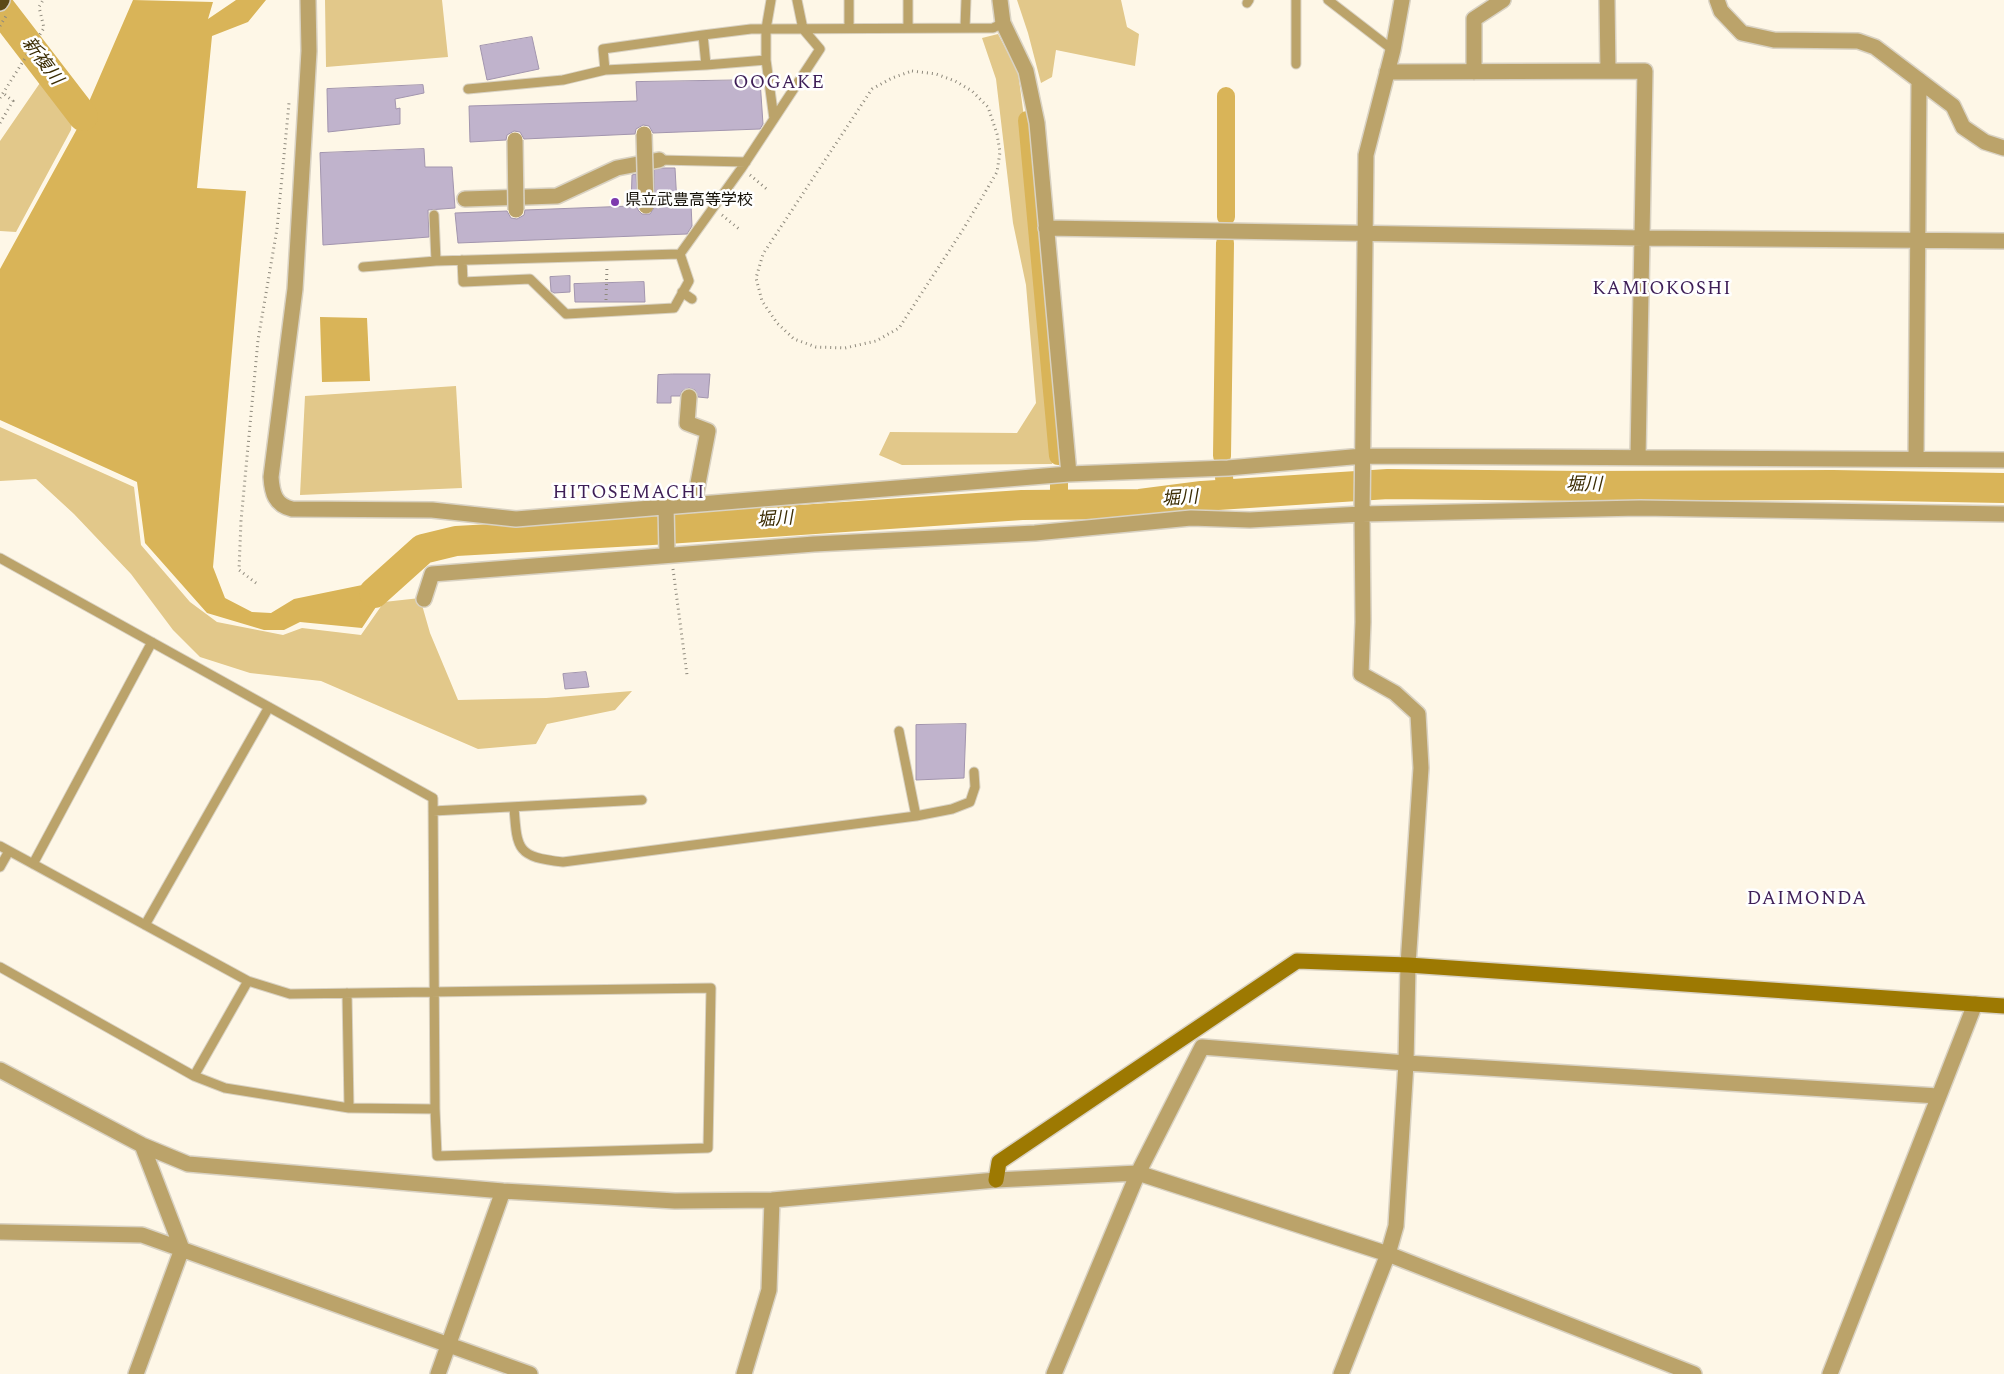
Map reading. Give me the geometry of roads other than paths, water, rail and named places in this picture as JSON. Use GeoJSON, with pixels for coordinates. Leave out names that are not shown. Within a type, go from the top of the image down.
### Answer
{"type":"FeatureCollection","features":[{"type":"Feature","properties":{"kind":"street"},"geometry":{"type":"LineString","coordinates":[[308,0],[310,51],[295,289],[271,477],[272,490],[279,504],[292,509],[432,510],[516,519],[1069,474],[1228,468],[1363,456],[2004,460]]}},
{"type":"Feature","properties":{"kind":"street"},"geometry":{"type":"LineString","coordinates":[[1000,0],[1003,24],[1026,71],[1037,124],[1069,474]]}},
{"type":"Feature","properties":{"kind":"street"},"geometry":{"type":"LineString","coordinates":[[1341,1374],[1388,1254],[1396,1226],[1406,1062],[1408,965],[1421,768],[1418,714],[1395,693],[1361,674],[1366,155],[1393,50],[1402,0]]}},
{"type":"Feature","properties":{"kind":"street"},"geometry":{"type":"LineString","coordinates":[[1474,72],[1474,19],[1503,0]]}},
{"type":"Feature","properties":{"kind":"street"},"geometry":{"type":"LineString","coordinates":[[1607,0],[1608,71]]}},
{"type":"Feature","properties":{"kind":"street"},"geometry":{"type":"LineString","coordinates":[[1717,0],[1721,11],[1742,33],[1774,40],[1858,41],[1875,47],[1953,106],[1963,128],[1985,142],[2004,148]]}},
{"type":"Feature","properties":{"kind":"street"},"geometry":{"type":"LineString","coordinates":[[1387,72],[1645,71],[1638,457]]}},
{"type":"Feature","properties":{"kind":"street"},"geometry":{"type":"LineString","coordinates":[[1916,459],[1919,80]]}},
{"type":"Feature","properties":{"kind":"street"},"geometry":{"type":"LineString","coordinates":[[644,134],[646,206]]}},
{"type":"Feature","properties":{"kind":"street"},"geometry":{"type":"LineString","coordinates":[[515,140],[516,210]]}},
{"type":"Feature","properties":{"kind":"street"},"geometry":{"type":"LineString","coordinates":[[465,199],[558,196],[617,168],[659,160]]}},
{"type":"Feature","properties":{"kind":"street"},"geometry":{"type":"LineString","coordinates":[[1046,228],[1643,238],[2004,241]]}},
{"type":"Feature","properties":{"kind":"street"},"geometry":{"type":"LineString","coordinates":[[689,397],[688,423],[708,431],[694,504]]}},
{"type":"Feature","properties":{"kind":"street"},"geometry":{"type":"LineString","coordinates":[[666,506],[668,554]]}},
{"type":"Feature","properties":{"kind":"street"},"geometry":{"type":"LineString","coordinates":[[424,599],[432,574],[814,544],[1035,533],[1191,518],[1250,520],[1362,514],[1640,508],[2004,514]]}},
{"type":"Feature","properties":{"kind":"street"},"geometry":{"type":"LineString","coordinates":[[996,1180],[999,1162],[1297,961],[1408,965],[2004,1006]]}},
{"type":"Feature","properties":{"kind":"street"},"geometry":{"type":"LineString","coordinates":[[1830,1374],[1975,1004]]}},
{"type":"Feature","properties":{"kind":"street"},"geometry":{"type":"LineString","coordinates":[[1054,1374],[1138,1173],[1202,1047],[1938,1096]]}},
{"type":"Feature","properties":{"kind":"street"},"geometry":{"type":"LineString","coordinates":[[0,1070],[142,1145],[188,1164],[503,1191],[675,1201],[772,1200],[996,1180],[1138,1173],[1388,1254],[1694,1374]]}},
{"type":"Feature","properties":{"kind":"street"},"geometry":{"type":"LineString","coordinates":[[136,1374],[182,1249],[142,1145]]}},
{"type":"Feature","properties":{"kind":"street"},"geometry":{"type":"LineString","coordinates":[[438,1374],[503,1191]]}},
{"type":"Feature","properties":{"kind":"street"},"geometry":{"type":"LineString","coordinates":[[744,1374],[769,1290],[772,1200]]}},
{"type":"Feature","properties":{"kind":"street"},"geometry":{"type":"LineString","coordinates":[[0,1232],[142,1235],[530,1374]]}},
{"type":"Feature","properties":{"kind":"lane"},"geometry":{"type":"LineString","coordinates":[[771,0],[766,28],[766,60],[774,119]]}},
{"type":"Feature","properties":{"kind":"lane"},"geometry":{"type":"LineString","coordinates":[[680,254],[714,209],[820,49],[803,29],[797,0]]}},
{"type":"Feature","properties":{"kind":"lane"},"geometry":{"type":"LineString","coordinates":[[849,0],[849,28]]}},
{"type":"Feature","properties":{"kind":"lane"},"geometry":{"type":"LineString","coordinates":[[908,0],[908,28]]}},
{"type":"Feature","properties":{"kind":"lane"},"geometry":{"type":"LineString","coordinates":[[965,28],[966,0]]}},
{"type":"Feature","properties":{"kind":"lane"},"geometry":{"type":"LineString","coordinates":[[1296,0],[1296,64]]}},
{"type":"Feature","properties":{"kind":"lane"},"geometry":{"type":"LineString","coordinates":[[1328,0],[1393,50]]}},
{"type":"Feature","properties":{"kind":"lane"},"geometry":{"type":"LineString","coordinates":[[605,70],[603,50],[704,34],[766,28],[993,28],[1003,24]]}},
{"type":"Feature","properties":{"kind":"lane"},"geometry":{"type":"LineString","coordinates":[[704,34],[706,65]]}},
{"type":"Feature","properties":{"kind":"lane"},"geometry":{"type":"LineString","coordinates":[[468,89],[563,80],[605,70],[766,60]]}},
{"type":"Feature","properties":{"kind":"lane"},"geometry":{"type":"LineString","coordinates":[[659,160],[743,165]]}},
{"type":"Feature","properties":{"kind":"lane"},"geometry":{"type":"LineString","coordinates":[[434,215],[436,261]]}},
{"type":"Feature","properties":{"kind":"lane"},"geometry":{"type":"LineString","coordinates":[[363,267],[436,261],[680,254]]}},
{"type":"Feature","properties":{"kind":"lane"},"geometry":{"type":"LineString","coordinates":[[462,260],[463,282],[530,279],[566,314],[674,308],[689,280],[680,254]]}},
{"type":"Feature","properties":{"kind":"lane"},"geometry":{"type":"LineString","coordinates":[[682,292],[692,299]]}},
{"type":"Feature","properties":{"kind":"lane"},"geometry":{"type":"LineString","coordinates":[[0,558],[433,798],[433,991],[435,1109],[438,1156],[708,1148],[711,988],[433,991],[290,994],[248,982],[4,848],[0,867]]}},
{"type":"Feature","properties":{"kind":"lane"},"geometry":{"type":"LineString","coordinates":[[33,864],[152,642]]}},
{"type":"Feature","properties":{"kind":"lane"},"geometry":{"type":"LineString","coordinates":[[146,926],[269,706]]}},
{"type":"Feature","properties":{"kind":"lane"},"geometry":{"type":"LineString","coordinates":[[899,731],[916,816]]}},
{"type":"Feature","properties":{"kind":"lane"},"geometry":{"type":"LineString","coordinates":[[514,807],[516,838],[524,851],[539,859],[563,862],[916,816],[952,809],[970,802],[975,787],[974,772]]}},
{"type":"Feature","properties":{"kind":"lane"},"geometry":{"type":"LineString","coordinates":[[433,811],[642,800]]}},
{"type":"Feature","properties":{"kind":"lane"},"geometry":{"type":"LineString","coordinates":[[0,967],[194,1076],[225,1088],[349,1108],[435,1109]]}},
{"type":"Feature","properties":{"kind":"lane"},"geometry":{"type":"LineString","coordinates":[[194,1076],[248,982]]}},
{"type":"Feature","properties":{"kind":"lane"},"geometry":{"type":"LineString","coordinates":[[347,993],[349,1108]]}},
{"type":"Feature","properties":{"kind":"waterway","name":"新複川"},"geometry":{"type":"LineString","coordinates":[[0,8],[83,116]]}},
{"type":"Feature","properties":{"kind":"waterway"},"geometry":{"type":"LineString","coordinates":[[1226,96],[1226,217]]}},
{"type":"Feature","properties":{"kind":"waterway"},"geometry":{"type":"LineString","coordinates":[[1027,120],[1058,456]]}},
{"type":"Feature","properties":{"kind":"waterway"},"geometry":{"type":"LineString","coordinates":[[1222,456],[1225,243]]}},
{"type":"Feature","properties":{"kind":"waterway"},"geometry":{"type":"LineString","coordinates":[[1224,477],[1226,495]]}},
{"type":"Feature","properties":{"kind":"waterway"},"geometry":{"type":"LineString","coordinates":[[1059,483],[1059,504]]}},
{"type":"Feature","properties":{"kind":"waterway","name":"堀川"},"geometry":{"type":"LineString","coordinates":[[374,593],[423,549],[456,541],[1022,505],[1140,504],[1202,496],[1388,484],[1585,486],[1833,485],[2004,488]]}},
{"type":"Feature","properties":{"kind":"place","name":"県立武豊高等学校"},"geometry":{"type":"Point","coordinates":[615,202]}},
{"type":"Feature","properties":{"kind":"district","name":"OOGAKE"},"geometry":{"type":"Point","coordinates":[779,84]}},
{"type":"Feature","properties":{"kind":"district","name":"KAMIOKOSHI"},"geometry":{"type":"Point","coordinates":[1662,290]}},
{"type":"Feature","properties":{"kind":"district","name":"HITOSEMACHI"},"geometry":{"type":"Point","coordinates":[629,494]}},
{"type":"Feature","properties":{"kind":"district","name":"DAIMONDA"},"geometry":{"type":"Point","coordinates":[1807,900]}}]}
